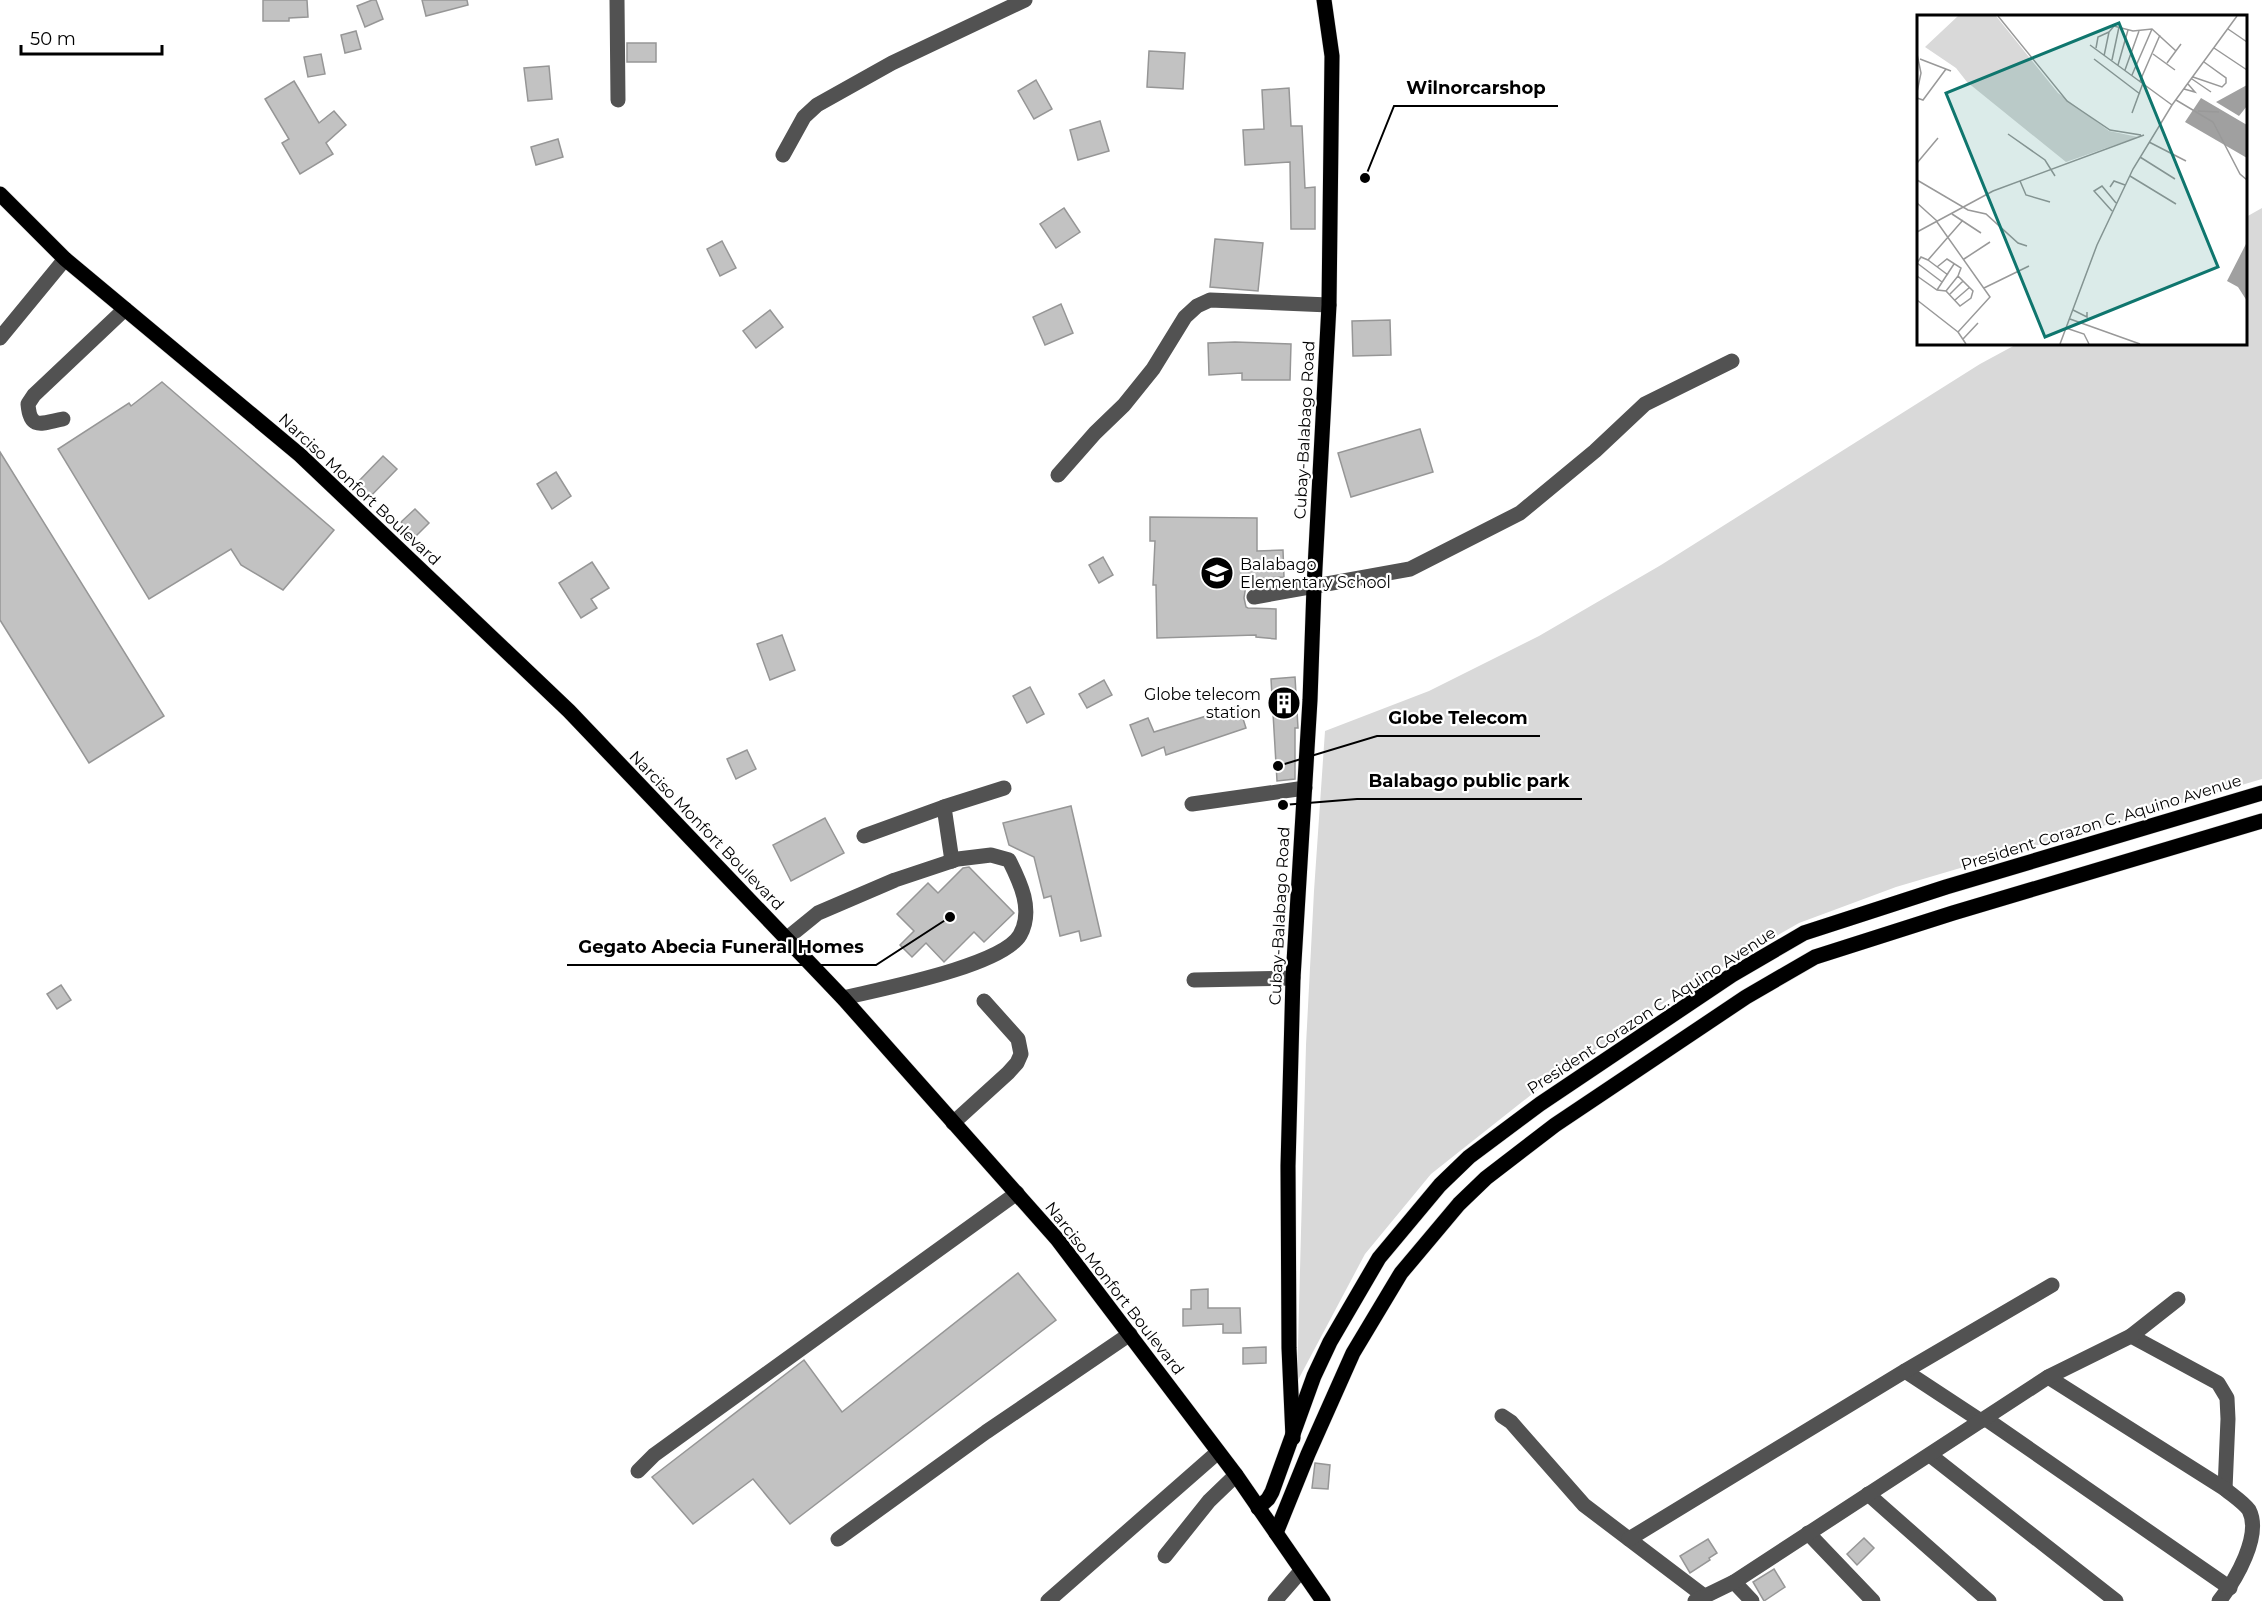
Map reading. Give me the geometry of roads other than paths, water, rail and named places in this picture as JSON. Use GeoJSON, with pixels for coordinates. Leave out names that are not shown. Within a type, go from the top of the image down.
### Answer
{"type":"FeatureCollection","features":[{"type":"Feature","properties":{"kind":"main road","name":"Cubay-Balabago Road"},"geometry":{"type":"LineString","coordinates":[[1293,1438],[1289,1348],[1288,1166],[1293,978],[1305,788],[1329,305],[1332,56],[1324,0]]}},
{"type":"Feature","properties":{"kind":"main road","name":"Narciso Monfort Boulevard"},"geometry":{"type":"LineString","coordinates":[[1,198],[65,259],[300,455],[569,711],[843,998],[1057,1239],[1236,1475],[1323,1601]]}},
{"type":"Feature","properties":{"kind":"main road","name":"President Corazon C. Aquino Avenue"},"geometry":{"type":"LineString","coordinates":[[1258,1508],[1272,1492],[1314,1376],[1330,1342],[1379,1258],[1440,1185],[1469,1157],[1540,1104],[1762,955],[1804,933],[1924,894],[2262,793]]}},
{"type":"Feature","properties":{"kind":"main road"},"geometry":{"type":"LineString","coordinates":[[2215,808],[2220,834]]}},
{"type":"Feature","properties":{"kind":"main road"},"geometry":{"type":"LineString","coordinates":[[1276,1533],[1353,1353],[1401,1273],[1459,1204],[1486,1178],[1555,1125],[1737,1003],[1815,957],[1898,929],[2262,821]]}},
{"type":"Feature","properties":{"kind":"street"},"geometry":{"type":"LineString","coordinates":[[617,0],[618,100]]}},
{"type":"Feature","properties":{"kind":"street"},"geometry":{"type":"LineString","coordinates":[[783,155],[804,117],[824,101],[892,63],[1025,0]]}},
{"type":"Feature","properties":{"kind":"street"},"geometry":{"type":"LineString","coordinates":[[0,338],[65,259]]}},
{"type":"Feature","properties":{"kind":"street"},"geometry":{"type":"LineString","coordinates":[[1058,475],[1095,433],[1124,405],[1153,369],[1185,316],[1197,306],[1210,300],[1329,305]]}},
{"type":"Feature","properties":{"kind":"street"},"geometry":{"type":"LineString","coordinates":[[63,419],[38,424],[32,421],[28,404],[34,395],[125,309]]}},
{"type":"Feature","properties":{"kind":"street"},"geometry":{"type":"LineString","coordinates":[[1254,597],[1410,569],[1520,513],[1595,451],[1646,404],[1732,361]]}},
{"type":"Feature","properties":{"kind":"street"},"geometry":{"type":"LineString","coordinates":[[864,836],[1004,788]]}},
{"type":"Feature","properties":{"kind":"street"},"geometry":{"type":"LineString","coordinates":[[1192,804],[1305,788]]}},
{"type":"Feature","properties":{"kind":"street"},"geometry":{"type":"LineString","coordinates":[[944,807],[952,861]]}},
{"type":"Feature","properties":{"kind":"street"},"geometry":{"type":"LineString","coordinates":[[786,939],[818,913],[895,880],[952,861],[991,855],[1009,860],[1019,880],[1027,905],[1020,936],[1002,950],[971,965],[843,998]]}},
{"type":"Feature","properties":{"kind":"street"},"geometry":{"type":"LineString","coordinates":[[1194,980],[1293,978]]}},
{"type":"Feature","properties":{"kind":"street"},"geometry":{"type":"LineString","coordinates":[[953,1123],[1017,1064],[1021,1054],[1018,1039],[984,1001]]}},
{"type":"Feature","properties":{"kind":"street"},"geometry":{"type":"LineString","coordinates":[[638,1471],[654,1455],[1017,1193]]}},
{"type":"Feature","properties":{"kind":"street"},"geometry":{"type":"LineString","coordinates":[[1629,1539],[1905,1371],[2052,1285]]}},
{"type":"Feature","properties":{"kind":"street"},"geometry":{"type":"LineString","coordinates":[[1502,1416],[1511,1422],[1584,1505],[1629,1539],[1699,1598],[1734,1582],[2048,1377],[2131,1336],[2178,1299]]}},
{"type":"Feature","properties":{"kind":"street"},"geometry":{"type":"LineString","coordinates":[[838,1539],[996,1425],[1130,1334]]}},
{"type":"Feature","properties":{"kind":"street"},"geometry":{"type":"LineString","coordinates":[[2131,1336],[2218,1383],[2227,1398],[2225,1488]]}},
{"type":"Feature","properties":{"kind":"street"},"geometry":{"type":"LineString","coordinates":[[1905,1371],[1983,1420],[2230,1588]]}},
{"type":"Feature","properties":{"kind":"street"},"geometry":{"type":"LineString","coordinates":[[2048,1377],[2225,1488],[2250,1511],[2257,1527],[2254,1546],[2230,1588],[2219,1601]]}},
{"type":"Feature","properties":{"kind":"street"},"geometry":{"type":"LineString","coordinates":[[1048,1601],[1218,1452]]}},
{"type":"Feature","properties":{"kind":"street"},"geometry":{"type":"LineString","coordinates":[[1930,1455],[2116,1601]]}},
{"type":"Feature","properties":{"kind":"street"},"geometry":{"type":"LineString","coordinates":[[1165,1556],[1209,1501],[1236,1475]]}},
{"type":"Feature","properties":{"kind":"street"},"geometry":{"type":"LineString","coordinates":[[1868,1494],[1989,1601]]}},
{"type":"Feature","properties":{"kind":"street"},"geometry":{"type":"LineString","coordinates":[[1808,1533],[1873,1601]]}},
{"type":"Feature","properties":{"kind":"street"},"geometry":{"type":"LineString","coordinates":[[1275,1601],[1301,1571]]}},
{"type":"Feature","properties":{"kind":"street"},"geometry":{"type":"LineString","coordinates":[[1734,1582],[1752,1601]]}},
{"type":"Feature","properties":{"kind":"place","name":"Wilnorcarshop"},"geometry":{"type":"Point","coordinates":[1365,178]}},
{"type":"Feature","properties":{"kind":"place","name":"Balabago Elementary School"},"geometry":{"type":"Point","coordinates":[1217,573]}},
{"type":"Feature","properties":{"kind":"place","name":"Globe telecom station"},"geometry":{"type":"Point","coordinates":[1284,703]}},
{"type":"Feature","properties":{"kind":"place","name":"Globe Telecom"},"geometry":{"type":"Point","coordinates":[1278,766]}},
{"type":"Feature","properties":{"kind":"place","name":"Balabago public park"},"geometry":{"type":"Point","coordinates":[1283,805]}},
{"type":"Feature","properties":{"kind":"place","name":"Gegato Abecia Funeral Homes"},"geometry":{"type":"Point","coordinates":[950,917]}}]}
